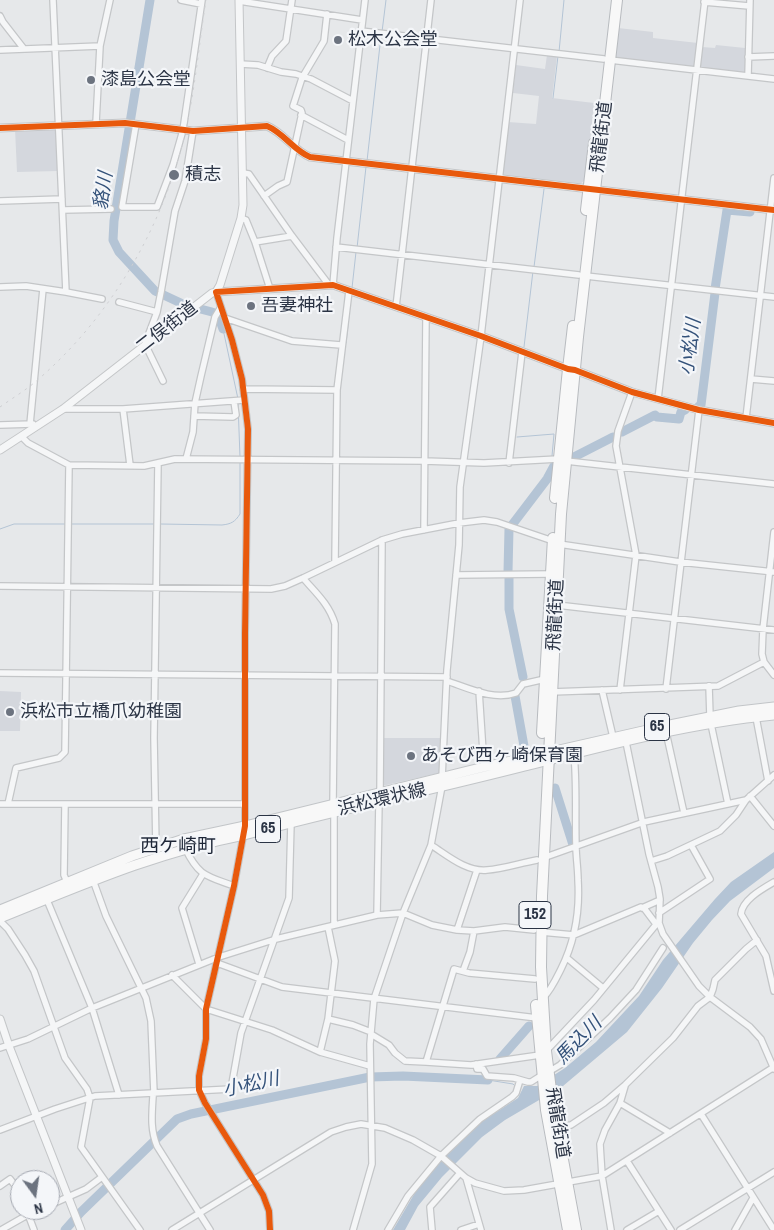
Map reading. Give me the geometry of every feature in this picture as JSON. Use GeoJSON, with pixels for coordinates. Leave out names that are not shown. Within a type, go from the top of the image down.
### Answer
{"type":"FeatureCollection","features":[{"type":"Feature","properties":{"kind":"highway","name":"飛龍街道"},"geometry":{"type":"LineString","coordinates":[[607,60],[610,0]]}},
{"type":"Feature","properties":{"kind":"highway","name":"飛龍街道"},"geometry":{"type":"LineString","coordinates":[[576,1230],[563,1184],[550,1108],[537,1018],[535,979],[545,757],[557,605],[556,543],[562,460],[607,60],[618,0]]}},
{"type":"Feature","properties":{"kind":"highway","name":"飛龍街道"},"geometry":{"type":"LineString","coordinates":[[545,757],[545,679],[550,574],[556,543]]}},
{"type":"Feature","properties":{"kind":"highway","name":"飛龍街道"},"geometry":{"type":"LineString","coordinates":[[538,931],[543,1053]]}},
{"type":"Feature","properties":{"kind":"highway","name":"飛龍街道"},"geometry":{"type":"LineString","coordinates":[[550,1108],[557,1127],[568,1230]]}},
{"type":"Feature","properties":{"kind":"main road","name":"浜松環状線"},"geometry":{"type":"LineString","coordinates":[[0,920],[93,880],[185,848],[245,830],[545,757],[613,737],[774,707]]}},
{"type":"Feature","properties":{"kind":"main road","name":"浜松環状線"},"geometry":{"type":"LineString","coordinates":[[442,782],[484,767],[574,754],[710,720],[774,715]]}},
{"type":"Feature","properties":{"kind":"main road","name":"浜松環状線"},"geometry":{"type":"LineString","coordinates":[[0,910],[67,882],[184,839],[290,823],[333,808]]}},
{"type":"Feature","properties":{"kind":"street"},"geometry":{"type":"LineString","coordinates":[[54,0],[66,292]]}},
{"type":"Feature","properties":{"kind":"street"},"geometry":{"type":"LineString","coordinates":[[96,123],[100,46],[110,0]]}},
{"type":"Feature","properties":{"kind":"street"},"geometry":{"type":"LineString","coordinates":[[136,124],[122,207],[157,208],[174,165],[183,130],[201,2],[181,0]]}},
{"type":"Feature","properties":{"kind":"street"},"geometry":{"type":"LineString","coordinates":[[267,68],[272,56],[286,40],[292,0]]}},
{"type":"Feature","properties":{"kind":"street"},"geometry":{"type":"LineString","coordinates":[[331,285],[365,0]]}},
{"type":"Feature","properties":{"kind":"street"},"geometry":{"type":"LineString","coordinates":[[396,308],[430,0]]}},
{"type":"Feature","properties":{"kind":"street"},"geometry":{"type":"LineString","coordinates":[[353,1230],[372,1164],[370,1066],[374,999],[402,913],[417,874],[431,845],[442,782],[447,679],[456,575],[458,505],[490,265],[520,0]]}},
{"type":"Feature","properties":{"kind":"street"},"geometry":{"type":"LineString","coordinates":[[239,1],[362,20]]}},
{"type":"Feature","properties":{"kind":"street","name":"二俣街道"},"geometry":{"type":"LineString","coordinates":[[0,450],[22,437],[34,425],[63,409],[145,344],[212,293],[216,292],[225,272],[243,205],[239,1]]}},
{"type":"Feature","properties":{"kind":"street"},"geometry":{"type":"LineString","coordinates":[[658,399],[704,1],[749,3],[748,76]]}},
{"type":"Feature","properties":{"kind":"street"},"geometry":{"type":"LineString","coordinates":[[264,196],[287,182],[301,116],[301,110],[294,106],[302,78],[324,41],[327,14]]}},
{"type":"Feature","properties":{"kind":"street"},"geometry":{"type":"LineString","coordinates":[[0,16],[24,49]]}},
{"type":"Feature","properties":{"kind":"street"},"geometry":{"type":"LineString","coordinates":[[361,31],[774,80]]}},
{"type":"Feature","properties":{"kind":"street"},"geometry":{"type":"LineString","coordinates":[[0,50],[100,46]]}},
{"type":"Feature","properties":{"kind":"street"},"geometry":{"type":"LineString","coordinates":[[748,57],[774,56]]}},
{"type":"Feature","properties":{"kind":"street"},"geometry":{"type":"LineString","coordinates":[[240,64],[304,76],[353,101]]}},
{"type":"Feature","properties":{"kind":"street"},"geometry":{"type":"LineString","coordinates":[[301,116],[348,140]]}},
{"type":"Feature","properties":{"kind":"street"},"geometry":{"type":"LineString","coordinates":[[0,128],[126,122],[193,131],[267,126],[276,130],[300,153],[310,157],[772,210]]}},
{"type":"Feature","properties":{"kind":"street"},"geometry":{"type":"LineString","coordinates":[[163,381],[145,344],[157,312],[175,210],[185,181],[193,131]]}},
{"type":"Feature","properties":{"kind":"street"},"geometry":{"type":"LineString","coordinates":[[243,173],[249,174],[292,236],[331,285]]}},
{"type":"Feature","properties":{"kind":"street"},"geometry":{"type":"LineString","coordinates":[[746,418],[772,210],[774,178]]}},
{"type":"Feature","properties":{"kind":"street"},"geometry":{"type":"LineString","coordinates":[[0,201],[62,199]]}},
{"type":"Feature","properties":{"kind":"street"},"geometry":{"type":"LineString","coordinates":[[62,210],[111,209]]}},
{"type":"Feature","properties":{"kind":"street"},"geometry":{"type":"LineString","coordinates":[[241,218],[246,220],[255,242],[270,289]]}},
{"type":"Feature","properties":{"kind":"street"},"geometry":{"type":"LineString","coordinates":[[255,242],[292,236]]}},
{"type":"Feature","properties":{"kind":"street"},"geometry":{"type":"LineString","coordinates":[[336,247],[774,297]]}},
{"type":"Feature","properties":{"kind":"street"},"geometry":{"type":"LineString","coordinates":[[194,416],[233,417],[236,415],[243,389],[232,340],[220,309],[216,292],[331,285],[481,336],[632,392],[699,410],[774,423]]}},
{"type":"Feature","properties":{"kind":"street"},"geometry":{"type":"LineString","coordinates":[[0,287],[26,286],[102,299]]}},
{"type":"Feature","properties":{"kind":"street"},"geometry":{"type":"LineString","coordinates":[[0,425],[34,425],[43,289]]}},
{"type":"Feature","properties":{"kind":"street"},"geometry":{"type":"LineString","coordinates":[[335,562],[337,390],[341,345],[351,292]]}},
{"type":"Feature","properties":{"kind":"street"},"geometry":{"type":"LineString","coordinates":[[119,302],[157,312]]}},
{"type":"Feature","properties":{"kind":"street"},"geometry":{"type":"LineString","coordinates":[[186,458],[193,432],[195,402],[215,317],[220,309]]}},
{"type":"Feature","properties":{"kind":"street"},"geometry":{"type":"LineString","coordinates":[[225,318],[292,341],[341,345]]}},
{"type":"Feature","properties":{"kind":"street"},"geometry":{"type":"LineString","coordinates":[[424,530],[426,318]]}},
{"type":"Feature","properties":{"kind":"street"},"geometry":{"type":"LineString","coordinates":[[509,463],[522,352]]}},
{"type":"Feature","properties":{"kind":"street"},"geometry":{"type":"LineString","coordinates":[[750,379],[774,382]]}},
{"type":"Feature","properties":{"kind":"street"},"geometry":{"type":"LineString","coordinates":[[243,389],[337,390]]}},
{"type":"Feature","properties":{"kind":"street"},"geometry":{"type":"LineString","coordinates":[[620,690],[636,555],[616,446],[618,430],[632,392]]}},
{"type":"Feature","properties":{"kind":"street"},"geometry":{"type":"LineString","coordinates":[[63,409],[123,409],[239,400]]}},
{"type":"Feature","properties":{"kind":"street"},"geometry":{"type":"LineString","coordinates":[[239,400],[248,429],[245,588],[245,830],[206,1009],[206,1039],[198,1090],[263,1195],[269,1211],[270,1230]]}},
{"type":"Feature","properties":{"kind":"street"},"geometry":{"type":"LineString","coordinates":[[123,409],[130,465]]}},
{"type":"Feature","properties":{"kind":"street"},"geometry":{"type":"LineString","coordinates":[[666,689],[699,410]]}},
{"type":"Feature","properties":{"kind":"street"},"geometry":{"type":"LineString","coordinates":[[22,437],[28,443],[69,464],[144,466],[186,458],[509,463],[562,460],[774,484]]}},
{"type":"Feature","properties":{"kind":"street"},"geometry":{"type":"LineString","coordinates":[[156,848],[158,463]]}},
{"type":"Feature","properties":{"kind":"street"},"geometry":{"type":"LineString","coordinates":[[8,804],[16,768],[59,758],[65,752],[69,464]]}},
{"type":"Feature","properties":{"kind":"street"},"geometry":{"type":"LineString","coordinates":[[0,586],[271,589],[285,586],[382,540],[458,523],[484,520],[497,522],[556,543],[680,562],[772,572]]}},
{"type":"Feature","properties":{"kind":"street"},"geometry":{"type":"LineString","coordinates":[[774,532],[772,572],[763,629],[762,654],[764,662],[774,676]]}},
{"type":"Feature","properties":{"kind":"street"},"geometry":{"type":"LineString","coordinates":[[377,915],[382,540]]}},
{"type":"Feature","properties":{"kind":"street"},"geometry":{"type":"LineString","coordinates":[[456,575],[550,574]]}},
{"type":"Feature","properties":{"kind":"street"},"geometry":{"type":"LineString","coordinates":[[303,578],[332,612],[335,624],[331,926],[335,961],[328,1019],[320,1052]]}},
{"type":"Feature","properties":{"kind":"street"},"geometry":{"type":"LineString","coordinates":[[557,605],[774,630]]}},
{"type":"Feature","properties":{"kind":"street"},"geometry":{"type":"LineString","coordinates":[[551,692],[718,686],[764,662]]}},
{"type":"Feature","properties":{"kind":"street"},"geometry":{"type":"LineString","coordinates":[[0,673],[334,675],[447,679],[499,696],[511,695],[519,690],[523,684],[545,679]]}},
{"type":"Feature","properties":{"kind":"street"},"geometry":{"type":"LineString","coordinates":[[709,686],[710,720],[728,804]]}},
{"type":"Feature","properties":{"kind":"street"},"geometry":{"type":"LineString","coordinates":[[602,690],[613,737]]}},
{"type":"Feature","properties":{"kind":"street"},"geometry":{"type":"LineString","coordinates":[[479,691],[484,767]]}},
{"type":"Feature","properties":{"kind":"street"},"geometry":{"type":"LineString","coordinates":[[756,717],[768,781]]}},
{"type":"Feature","properties":{"kind":"street"},"geometry":{"type":"LineString","coordinates":[[666,732],[684,813]]}},
{"type":"Feature","properties":{"kind":"street"},"geometry":{"type":"LineString","coordinates":[[328,1019],[352,1025],[371,1033],[389,1045],[404,1061],[476,1064],[543,1053],[582,1014],[657,922],[660,900],[658,887],[626,742]]}},
{"type":"Feature","properties":{"kind":"street"},"geometry":{"type":"LineString","coordinates":[[542,998],[549,992],[573,943],[578,907],[574,754]]}},
{"type":"Feature","properties":{"kind":"street"},"geometry":{"type":"LineString","coordinates":[[651,862],[692,845],[723,829],[748,798],[774,775]]}},
{"type":"Feature","properties":{"kind":"street"},"geometry":{"type":"LineString","coordinates":[[431,845],[461,864],[477,870],[487,870],[540,859],[644,822],[748,798]]}},
{"type":"Feature","properties":{"kind":"street"},"geometry":{"type":"LineString","coordinates":[[748,798],[774,826]]}},
{"type":"Feature","properties":{"kind":"street"},"geometry":{"type":"LineString","coordinates":[[0,804],[245,804]]}},
{"type":"Feature","properties":{"kind":"street"},"geometry":{"type":"LineString","coordinates":[[65,804],[64,875],[67,882]]}},
{"type":"Feature","properties":{"kind":"street"},"geometry":{"type":"LineString","coordinates":[[0,1130],[90,1098],[230,1089],[241,1033],[289,898],[290,823]]}},
{"type":"Feature","properties":{"kind":"street"},"geometry":{"type":"LineString","coordinates":[[659,913],[710,879],[692,845]]}},
{"type":"Feature","properties":{"kind":"street"},"geometry":{"type":"LineString","coordinates":[[185,848],[203,874],[234,886]]}},
{"type":"Feature","properties":{"kind":"street"},"geometry":{"type":"LineString","coordinates":[[457,930],[477,870]]}},
{"type":"Feature","properties":{"kind":"street"},"geometry":{"type":"LineString","coordinates":[[199,964],[182,908],[203,874]]}},
{"type":"Feature","properties":{"kind":"street"},"geometry":{"type":"LineString","coordinates":[[93,880],[106,916],[142,986],[151,1021],[154,1093],[151,1125],[153,1135],[157,1146],[210,1230]]}},
{"type":"Feature","properties":{"kind":"street"},"geometry":{"type":"LineString","coordinates":[[774,882],[751,898],[741,914],[766,956],[774,991]]}},
{"type":"Feature","properties":{"kind":"street"},"geometry":{"type":"LineString","coordinates":[[47,900],[92,1008],[119,1095]]}},
{"type":"Feature","properties":{"kind":"street"},"geometry":{"type":"LineString","coordinates":[[0,1048],[28,1039],[142,986],[199,964],[218,960],[276,939],[377,915],[402,913],[437,926],[457,930],[474,931],[505,927],[574,935],[660,900]]}},
{"type":"Feature","properties":{"kind":"street"},"geometry":{"type":"LineString","coordinates":[[172,1230],[331,1132],[346,1127],[371,1124],[402,1134],[441,1156],[466,1178],[483,1187],[504,1191],[524,1190],[602,1176],[774,1068],[761,1039],[750,1027],[698,986],[669,944],[657,922],[642,908]]}},
{"type":"Feature","properties":{"kind":"street"},"geometry":{"type":"LineString","coordinates":[[0,920],[30,963],[55,1026],[65,1058],[87,1089],[90,1098],[81,1147],[140,1230]]}},
{"type":"Feature","properties":{"kind":"street"},"geometry":{"type":"LineString","coordinates":[[463,971],[470,952],[474,931]]}},
{"type":"Feature","properties":{"kind":"street"},"geometry":{"type":"LineString","coordinates":[[557,1127],[571,1125],[604,1103],[625,1085],[673,1038],[698,1006],[710,997],[714,989],[715,980],[757,940]]}},
{"type":"Feature","properties":{"kind":"street"},"geometry":{"type":"LineString","coordinates":[[476,1064],[477,1069],[483,1069],[487,1076],[531,1082],[560,1065],[610,1018],[636,990],[663,948]]}},
{"type":"Feature","properties":{"kind":"street"},"geometry":{"type":"LineString","coordinates":[[567,958],[603,988]]}},
{"type":"Feature","properties":{"kind":"street"},"geometry":{"type":"LineString","coordinates":[[218,960],[282,988],[537,1018]]}},
{"type":"Feature","properties":{"kind":"street"},"geometry":{"type":"LineString","coordinates":[[426,1062],[454,969],[535,979]]}},
{"type":"Feature","properties":{"kind":"street"},"geometry":{"type":"LineString","coordinates":[[172,975],[206,1009],[272,1030],[320,1052],[370,1066]]}},
{"type":"Feature","properties":{"kind":"street"},"geometry":{"type":"LineString","coordinates":[[0,1019],[8,1046],[80,1227]]}},
{"type":"Feature","properties":{"kind":"street"},"geometry":{"type":"LineString","coordinates":[[388,1230],[408,1196],[441,1156],[480,1119],[516,1093],[520,1081]]}},
{"type":"Feature","properties":{"kind":"street"},"geometry":{"type":"LineString","coordinates":[[611,1230],[602,1176],[600,1144],[605,1130],[620,1102],[625,1085]]}},
{"type":"Feature","properties":{"kind":"street"},"geometry":{"type":"LineString","coordinates":[[620,1102],[670,1133]]}},
{"type":"Feature","properties":{"kind":"street"},"geometry":{"type":"LineString","coordinates":[[701,1114],[774,1230]]}},
{"type":"Feature","properties":{"kind":"street"},"geometry":{"type":"LineString","coordinates":[[626,1161],[671,1230]]}},
{"type":"Feature","properties":{"kind":"street"},"geometry":{"type":"LineString","coordinates":[[680,1230],[774,1172]]}},
{"type":"Feature","properties":{"kind":"street"},"geometry":{"type":"LineString","coordinates":[[432,1230],[430,1208],[460,1173]]}},
{"type":"Feature","properties":{"kind":"street"},"geometry":{"type":"LineString","coordinates":[[461,1230],[480,1227],[466,1178]]}},
{"type":"Feature","properties":{"kind":"street"},"geometry":{"type":"LineString","coordinates":[[60,1201],[86,1190],[104,1179]]}},
{"type":"Feature","properties":{"kind":"street"},"geometry":{"type":"LineString","coordinates":[[735,1230],[753,1198]]}},
{"type":"Feature","properties":{"kind":"street"},"geometry":{"type":"LineString","coordinates":[[627,1230],[659,1211]]}},
{"type":"Feature","properties":{"kind":"street"},"geometry":{"type":"LineString","coordinates":[[1,1230],[18,1220]]}},
{"type":"Feature","properties":{"kind":"shaded area"},"geometry":{"type":"Polygon","coordinates":[[[618,28],[653,32],[653,38],[698,43],[695,68],[614,59],[618,28]]]}},
{"type":"Feature","properties":{"kind":"shaded area"},"geometry":{"type":"Polygon","coordinates":[[[716,45],[745,48],[746,74],[699,69],[702,47],[715,48],[716,45]]]}},
{"type":"Feature","properties":{"kind":"shaded area"},"geometry":{"type":"Polygon","coordinates":[[[547,55],[557,56],[552,98],[594,103],[586,179],[579,185],[503,176],[508,122],[536,124],[539,96],[513,93],[516,65],[545,69],[547,55]]]}},
{"type":"Feature","properties":{"kind":"shaded area"},"geometry":{"type":"Polygon","coordinates":[[[56,127],[58,171],[17,172],[15,129],[56,127]]]}},
{"type":"Feature","properties":{"kind":"shaded area","name":"浜松市立橋爪幼稚園"},"geometry":{"type":"Polygon","coordinates":[[[0,691],[21,692],[20,731],[0,731],[0,691]]]}},
{"type":"Feature","properties":{"kind":"shaded area","name":"あそび西ヶ崎保育園"},"geometry":{"type":"Polygon","coordinates":[[[382,738],[440,738],[439,773],[382,786],[382,738]]]}},
{"type":"Feature","properties":{"kind":"water"},"geometry":{"type":"Polygon","coordinates":[[[774,852],[774,868],[730,901],[712,920],[627,1032],[563,1086],[505,1120],[482,1137],[442,1177],[418,1206],[405,1230],[393,1230],[426,1174],[478,1124],[518,1098],[524,1086],[537,1086],[565,1068],[596,1042],[639,996],[663,960],[715,899],[731,882],[774,852]]]}},
{"type":"Feature","properties":{"kind":"waterway","name":"貉川"},"geometry":{"type":"LineString","coordinates":[[150,0],[114,221],[113,240],[119,252],[155,291],[185,305],[218,315],[223,329]]}},
{"type":"Feature","properties":{"kind":"waterway"},"geometry":{"type":"LineString","coordinates":[[382,32],[386,0]]}},
{"type":"Feature","properties":{"kind":"waterway"},"geometry":{"type":"LineString","coordinates":[[559,52],[564,0]]}},
{"type":"Feature","properties":{"kind":"waterway"},"geometry":{"type":"LineString","coordinates":[[367,161],[381,36]]}},
{"type":"Feature","properties":{"kind":"waterway"},"geometry":{"type":"LineString","coordinates":[[553,98],[558,56]]}},
{"type":"Feature","properties":{"kind":"waterway"},"geometry":{"type":"LineString","coordinates":[[357,248],[366,167]]}},
{"type":"Feature","properties":{"kind":"waterway"},"geometry":{"type":"LineString","coordinates":[[534,267],[544,189]]}},
{"type":"Feature","properties":{"kind":"waterway","name":"小松川"},"geometry":{"type":"LineString","coordinates":[[715,289],[727,210],[750,212]]}},
{"type":"Feature","properties":{"kind":"waterway"},"geometry":{"type":"LineString","coordinates":[[352,288],[356,252]]}},
{"type":"Feature","properties":{"kind":"waterway"},"geometry":{"type":"LineString","coordinates":[[524,347],[533,271]]}},
{"type":"Feature","properties":{"kind":"waterway","name":"小松川"},"geometry":{"type":"LineString","coordinates":[[699,406],[701,405],[715,293]]}},
{"type":"Feature","properties":{"kind":"waterway"},"geometry":{"type":"LineString","coordinates":[[349,310],[351,294]]}},
{"type":"Feature","properties":{"kind":"waterway"},"geometry":{"type":"LineString","coordinates":[[346,343],[349,316]]}},
{"type":"Feature","properties":{"kind":"waterway"},"geometry":{"type":"LineString","coordinates":[[223,329],[238,399]]}},
{"type":"Feature","properties":{"kind":"waterway"},"geometry":{"type":"LineString","coordinates":[[238,403],[240,457]]}},
{"type":"Feature","properties":{"kind":"waterway","name":"小松川"},"geometry":{"type":"LineString","coordinates":[[622,432],[655,415],[657,417],[679,419],[681,412],[685,410]]}},
{"type":"Feature","properties":{"kind":"waterway"},"geometry":{"type":"LineString","coordinates":[[517,437],[554,434],[552,456]]}},
{"type":"Feature","properties":{"kind":"waterway","name":"小松川"},"geometry":{"type":"LineString","coordinates":[[572,458],[613,437]]}},
{"type":"Feature","properties":{"kind":"waterway"},"geometry":{"type":"LineString","coordinates":[[160,524],[222,525],[234,521],[240,514],[240,461]]}},
{"type":"Feature","properties":{"kind":"waterway","name":"小松川"},"geometry":{"type":"LineString","coordinates":[[512,525],[547,479],[554,466]]}},
{"type":"Feature","properties":{"kind":"waterway"},"geometry":{"type":"LineString","coordinates":[[0,529],[14,524],[66,524]]}},
{"type":"Feature","properties":{"kind":"waterway"},"geometry":{"type":"LineString","coordinates":[[70,524],[156,524]]}},
{"type":"Feature","properties":{"kind":"waterway","name":"小松川"},"geometry":{"type":"LineString","coordinates":[[508,572],[509,529]]}},
{"type":"Feature","properties":{"kind":"waterway","name":"小松川"},"geometry":{"type":"LineString","coordinates":[[509,576],[509,609],[523,677]]}},
{"type":"Feature","properties":{"kind":"waterway","name":"小松川"},"geometry":{"type":"LineString","coordinates":[[515,696],[524,746]]}},
{"type":"Feature","properties":{"kind":"waterway","name":"小松川"},"geometry":{"type":"LineString","coordinates":[[555,788],[573,845]]}},
{"type":"Feature","properties":{"kind":"waterway","name":"小松川"},"geometry":{"type":"LineString","coordinates":[[500,1059],[529,1026]]}},
{"type":"Feature","properties":{"kind":"waterway","name":"小松川"},"geometry":{"type":"LineString","coordinates":[[65,1230],[81,1212],[177,1119],[191,1114],[370,1077],[403,1076],[488,1080]]}},
{"type":"Feature","properties":{"kind":"waterway"},"geometry":{"type":"LineString","coordinates":[[488,1080],[513,1084],[516,1087]]}},
{"type":"Feature","properties":{"kind":"railway"},"geometry":{"type":"LineString","coordinates":[[0,407],[34,383],[83,335],[124,279],[141,249],[169,186],[185,134],[206,0]]}},
{"type":"Feature","properties":{"kind":"cycle path"},"geometry":{"type":"LineString","coordinates":[[0,128],[125,123],[193,131],[267,126],[310,157],[774,210]]}},
{"type":"Feature","properties":{"kind":"cycle path"},"geometry":{"type":"LineString","coordinates":[[270,1230],[269,1211],[263,1195],[205,1103],[199,1090],[199,1076],[206,1039],[206,1009],[234,886],[245,826],[248,429],[242,379],[232,340],[216,292],[333,285],[481,336],[632,392],[699,410],[774,423]]}},
{"type":"Feature","properties":{"kind":"place","name":"松木公会堂"},"geometry":{"type":"Point","coordinates":[338,40]}},
{"type":"Feature","properties":{"kind":"place","name":"漆島公会堂"},"geometry":{"type":"Point","coordinates":[91,80]}},
{"type":"Feature","properties":{"kind":"place","name":"積志"},"geometry":{"type":"Point","coordinates":[174,175]}},
{"type":"Feature","properties":{"kind":"place","name":"吾妻神社"},"geometry":{"type":"Point","coordinates":[251,306]}},
{"type":"Feature","properties":{"kind":"place","name":"浜松市立橋爪幼稚園"},"geometry":{"type":"Point","coordinates":[10,712]}},
{"type":"Feature","properties":{"kind":"place","name":"あそび西ヶ崎保育園"},"geometry":{"type":"Point","coordinates":[411,756]}},
{"type":"Feature","properties":{"kind":"district","name":"西ケ崎町"},"geometry":{"type":"Point","coordinates":[178,847]}},
{"type":"Feature","properties":{"kind":"water label","name":"馬込川"},"geometry":{"type":"Point","coordinates":[579,1041]}}]}
